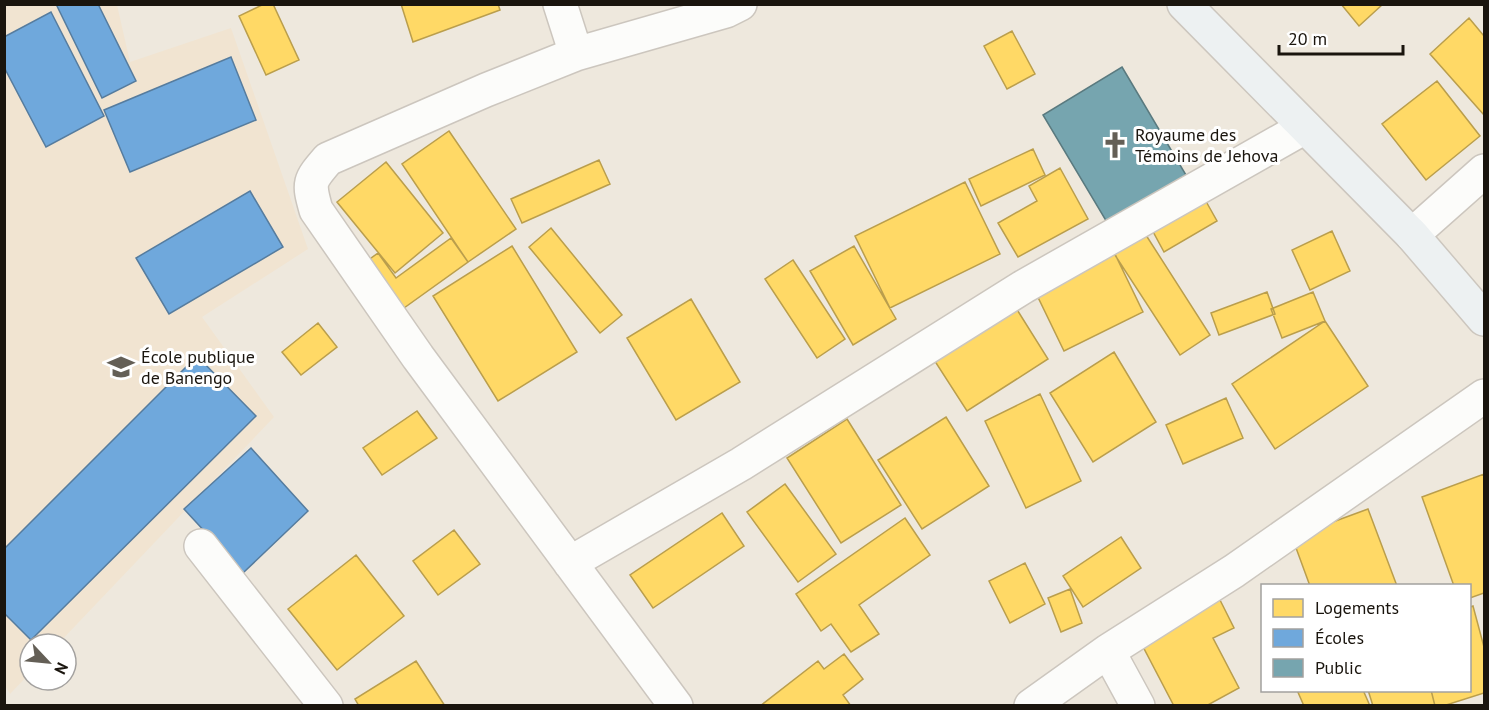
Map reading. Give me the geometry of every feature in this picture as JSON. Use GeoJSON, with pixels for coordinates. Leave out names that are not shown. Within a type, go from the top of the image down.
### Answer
{"type":"FeatureCollection","features":[{"type":"Feature","properties":{"kind":"street"},"geometry":{"type":"LineString","coordinates":[[560,4],[576,54]]}},
{"type":"Feature","properties":{"kind":"street"},"geometry":{"type":"LineString","coordinates":[[675,705],[404,337],[316,210],[310,189],[315,175],[327,159],[486,90],[576,54],[726,11],[740,4]]}},
{"type":"Feature","properties":{"kind":"street"},"geometry":{"type":"LineString","coordinates":[[1184,4],[1412,235],[1485,319]]}},
{"type":"Feature","properties":{"kind":"street"},"geometry":{"type":"LineString","coordinates":[[570,563],[741,464],[1023,286],[1305,127]]}},
{"type":"Feature","properties":{"kind":"street"},"geometry":{"type":"LineString","coordinates":[[1412,235],[1485,171]]}},
{"type":"Feature","properties":{"kind":"street"},"geometry":{"type":"LineString","coordinates":[[1031,705],[1108,651],[1234,571],[1485,396]]}},
{"type":"Feature","properties":{"kind":"street"},"geometry":{"type":"LineString","coordinates":[[201,546],[326,705]]}},
{"type":"Feature","properties":{"kind":"street"},"geometry":{"type":"LineString","coordinates":[[1108,651],[1138,705]]}},
{"type":"Feature","properties":{"kind":"shaded area","name":"École publique de Banengo"},"geometry":{"type":"Polygon","coordinates":[[[5,5],[117,5],[130,62],[231,28],[308,249],[202,317],[274,417],[69,632],[18,632],[18,686],[10,694],[5,686],[5,5]]]}},
{"type":"Feature","properties":{"kind":"building: Logements"},"geometry":{"type":"Polygon","coordinates":[[[264,4],[273,4],[299,60],[266,75],[239,16],[264,4]]]}},
{"type":"Feature","properties":{"kind":"building: Logements"},"geometry":{"type":"Polygon","coordinates":[[[401,4],[498,4],[500,10],[413,42],[401,4]]]}},
{"type":"Feature","properties":{"kind":"building: Logements"},"geometry":{"type":"Polygon","coordinates":[[[1341,4],[1383,4],[1359,26],[1341,4]]]}},
{"type":"Feature","properties":{"kind":"building: Logements"},"geometry":{"type":"Polygon","coordinates":[[[1469,18],[1484,36],[1484,115],[1430,54],[1469,18]]]}},
{"type":"Feature","properties":{"kind":"building: Logements"},"geometry":{"type":"Polygon","coordinates":[[[1012,31],[1035,74],[1007,89],[984,46],[1012,31]]]}},
{"type":"Feature","properties":{"kind":"building: Logements"},"geometry":{"type":"Polygon","coordinates":[[[1437,81],[1480,136],[1426,180],[1382,124],[1437,81]]]}},
{"type":"Feature","properties":{"kind":"building: Logements"},"geometry":{"type":"Polygon","coordinates":[[[449,131],[516,229],[468,262],[402,164],[449,131]]]}},
{"type":"Feature","properties":{"kind":"building: Logements"},"geometry":{"type":"Polygon","coordinates":[[[1033,149],[1045,175],[981,206],[969,179],[1033,149]]]}},
{"type":"Feature","properties":{"kind":"building: Logements"},"geometry":{"type":"Polygon","coordinates":[[[599,160],[610,184],[522,223],[511,199],[599,160]]]}},
{"type":"Feature","properties":{"kind":"building: Logements"},"geometry":{"type":"Polygon","coordinates":[[[386,162],[443,233],[395,273],[337,202],[386,162]]]}},
{"type":"Feature","properties":{"kind":"building: Logements"},"geometry":{"type":"Polygon","coordinates":[[[1060,168],[1088,219],[1018,257],[998,223],[1037,201],[1029,186],[1060,168]]]}},
{"type":"Feature","properties":{"kind":"building: Logements"},"geometry":{"type":"Polygon","coordinates":[[[965,182],[1000,254],[890,308],[855,236],[965,182]]]}},
{"type":"Feature","properties":{"kind":"building: Logements"},"geometry":{"type":"Polygon","coordinates":[[[1203,196],[1217,221],[1164,252],[1150,226],[1203,196]]]}},
{"type":"Feature","properties":{"kind":"building: Logements"},"geometry":{"type":"Polygon","coordinates":[[[551,228],[622,315],[600,333],[529,247],[551,228]]]}},
{"type":"Feature","properties":{"kind":"building: Logements"},"geometry":{"type":"Polygon","coordinates":[[[1332,231],[1350,271],[1310,290],[1292,250],[1332,231]]]}},
{"type":"Feature","properties":{"kind":"building: Logements"},"geometry":{"type":"Polygon","coordinates":[[[1144,232],[1210,335],[1180,355],[1113,252],[1144,232]]]}},
{"type":"Feature","properties":{"kind":"building: Logements"},"geometry":{"type":"Polygon","coordinates":[[[451,238],[468,262],[397,313],[363,264],[378,253],[396,278],[451,238]]]}},
{"type":"Feature","properties":{"kind":"building: Logements"},"geometry":{"type":"Polygon","coordinates":[[[512,246],[577,352],[498,401],[433,296],[512,246]]]}},
{"type":"Feature","properties":{"kind":"building: Logements"},"geometry":{"type":"Polygon","coordinates":[[[854,246],[896,319],[853,345],[810,271],[854,246]]]}},
{"type":"Feature","properties":{"kind":"building: Logements"},"geometry":{"type":"Polygon","coordinates":[[[1113,250],[1143,312],[1064,351],[1034,289],[1113,250]]]}},
{"type":"Feature","properties":{"kind":"building: Logements"},"geometry":{"type":"Polygon","coordinates":[[[793,260],[845,339],[817,358],[765,279],[793,260]]]}},
{"type":"Feature","properties":{"kind":"building: Logements"},"geometry":{"type":"Polygon","coordinates":[[[1267,292],[1275,314],[1219,335],[1211,313],[1267,292]]]}},
{"type":"Feature","properties":{"kind":"building: Logements"},"geometry":{"type":"Polygon","coordinates":[[[1313,292],[1325,321],[1282,338],[1271,309],[1313,292]]]}},
{"type":"Feature","properties":{"kind":"building: Logements"},"geometry":{"type":"Polygon","coordinates":[[[691,299],[740,382],[676,420],[627,338],[691,299]]]}},
{"type":"Feature","properties":{"kind":"building: Logements"},"geometry":{"type":"Polygon","coordinates":[[[1011,300],[1048,359],[967,411],[929,352],[1011,300]]]}},
{"type":"Feature","properties":{"kind":"building: Logements"},"geometry":{"type":"Polygon","coordinates":[[[1325,321],[1368,386],[1275,449],[1232,384],[1325,321]]]}},
{"type":"Feature","properties":{"kind":"building: Logements"},"geometry":{"type":"Polygon","coordinates":[[[318,323],[337,347],[301,375],[282,352],[318,323]]]}},
{"type":"Feature","properties":{"kind":"building: Logements"},"geometry":{"type":"Polygon","coordinates":[[[1114,352],[1156,422],[1093,462],[1050,393],[1114,352]]]}},
{"type":"Feature","properties":{"kind":"building: Logements"},"geometry":{"type":"Polygon","coordinates":[[[1040,394],[1081,481],[1026,508],[985,421],[1040,394]]]}},
{"type":"Feature","properties":{"kind":"building: Logements"},"geometry":{"type":"Polygon","coordinates":[[[1226,398],[1243,438],[1183,464],[1166,425],[1226,398]]]}},
{"type":"Feature","properties":{"kind":"building: Logements"},"geometry":{"type":"Polygon","coordinates":[[[417,411],[437,438],[382,475],[363,448],[417,411]]]}},
{"type":"Feature","properties":{"kind":"building: Logements"},"geometry":{"type":"Polygon","coordinates":[[[946,417],[989,486],[922,529],[878,460],[946,417]]]}},
{"type":"Feature","properties":{"kind":"building: Logements"},"geometry":{"type":"Polygon","coordinates":[[[847,419],[901,505],[841,543],[787,458],[847,419]]]}},
{"type":"Feature","properties":{"kind":"building: Logements"},"geometry":{"type":"Polygon","coordinates":[[[1484,474],[1484,593],[1471,598],[1471,584],[1453,584],[1422,497],[1484,474]]]}},
{"type":"Feature","properties":{"kind":"building: Logements"},"geometry":{"type":"Polygon","coordinates":[[[785,484],[836,554],[798,582],[747,512],[785,484]]]}},
{"type":"Feature","properties":{"kind":"building: Logements"},"geometry":{"type":"Polygon","coordinates":[[[1368,509],[1396,584],[1309,584],[1292,537],[1368,509]]]}},
{"type":"Feature","properties":{"kind":"building: Logements"},"geometry":{"type":"Polygon","coordinates":[[[722,513],[744,546],[653,608],[630,575],[722,513]]]}},
{"type":"Feature","properties":{"kind":"building: Logements"},"geometry":{"type":"Polygon","coordinates":[[[905,518],[930,555],[859,605],[879,634],[851,652],[831,624],[821,631],[796,594],[905,518]]]}},
{"type":"Feature","properties":{"kind":"building: Logements"},"geometry":{"type":"Polygon","coordinates":[[[454,530],[480,564],[438,595],[413,561],[454,530]]]}},
{"type":"Feature","properties":{"kind":"building: Logements"},"geometry":{"type":"Polygon","coordinates":[[[1121,537],[1141,568],[1083,607],[1063,576],[1121,537]]]}},
{"type":"Feature","properties":{"kind":"building: Logements"},"geometry":{"type":"Polygon","coordinates":[[[356,555],[404,616],[337,670],[288,609],[356,555]]]}},
{"type":"Feature","properties":{"kind":"building: Logements"},"geometry":{"type":"Polygon","coordinates":[[[1025,563],[1045,604],[1010,623],[989,581],[1025,563]]]}},
{"type":"Feature","properties":{"kind":"building: Logements"},"geometry":{"type":"Polygon","coordinates":[[[1070,589],[1082,623],[1061,632],[1048,598],[1070,589]]]}},
{"type":"Feature","properties":{"kind":"building: Logements"},"geometry":{"type":"Polygon","coordinates":[[[1219,598],[1234,628],[1213,638],[1239,688],[1206,706],[1174,706],[1139,639],[1219,598]]]}},
{"type":"Feature","properties":{"kind":"building: Logements"},"geometry":{"type":"Polygon","coordinates":[[[1473,606],[1484,647],[1484,693],[1443,706],[1435,706],[1432,692],[1471,692],[1471,607],[1473,606]]]}},
{"type":"Feature","properties":{"kind":"building: Logements"},"geometry":{"type":"Polygon","coordinates":[[[844,654],[863,679],[843,695],[851,706],[760,706],[818,661],[824,669],[844,654]]]}},
{"type":"Feature","properties":{"kind":"building: Logements"},"geometry":{"type":"Polygon","coordinates":[[[416,661],[445,706],[359,706],[355,699],[416,661]]]}},
{"type":"Feature","properties":{"kind":"building: Logements"},"geometry":{"type":"Polygon","coordinates":[[[1298,692],[1364,692],[1370,706],[1304,706],[1298,692]]]}},
{"type":"Feature","properties":{"kind":"building: Logements"},"geometry":{"type":"Polygon","coordinates":[[[1369,692],[1432,692],[1435,706],[1373,706],[1369,692]]]}},
{"type":"Feature","properties":{"kind":"building: Écoles"},"geometry":{"type":"Polygon","coordinates":[[[56,4],[98,4],[136,81],[102,98],[56,4]]]}},
{"type":"Feature","properties":{"kind":"building: Écoles"},"geometry":{"type":"Polygon","coordinates":[[[51,12],[104,116],[46,147],[4,67],[4,37],[51,12]]]}},
{"type":"Feature","properties":{"kind":"building: Écoles"},"geometry":{"type":"Polygon","coordinates":[[[231,57],[256,120],[130,172],[104,110],[231,57]]]}},
{"type":"Feature","properties":{"kind":"building: Écoles"},"geometry":{"type":"Polygon","coordinates":[[[250,191],[283,247],[169,314],[136,258],[250,191]]]}},
{"type":"Feature","properties":{"kind":"building: Écoles"},"geometry":{"type":"Polygon","coordinates":[[[197,356],[256,416],[39,632],[23,632],[4,613],[4,549],[197,356]]]}},
{"type":"Feature","properties":{"kind":"building: Écoles"},"geometry":{"type":"Polygon","coordinates":[[[251,448],[308,511],[243,573],[184,509],[251,448]]]}},
{"type":"Feature","properties":{"kind":"building: Public","name":"Royaume des Témoins de Jehova"},"geometry":{"type":"Polygon","coordinates":[[[1122,67],[1186,175],[1108,224],[1043,115],[1122,67]]]}},
{"type":"Feature","properties":{"kind":"place","name":"Royaume des Témoins de Jehova"},"geometry":{"type":"Point","coordinates":[1115,145]}},
{"type":"Feature","properties":{"kind":"place","name":"École publique de Banengo"},"geometry":{"type":"Point","coordinates":[121,367]}}]}
